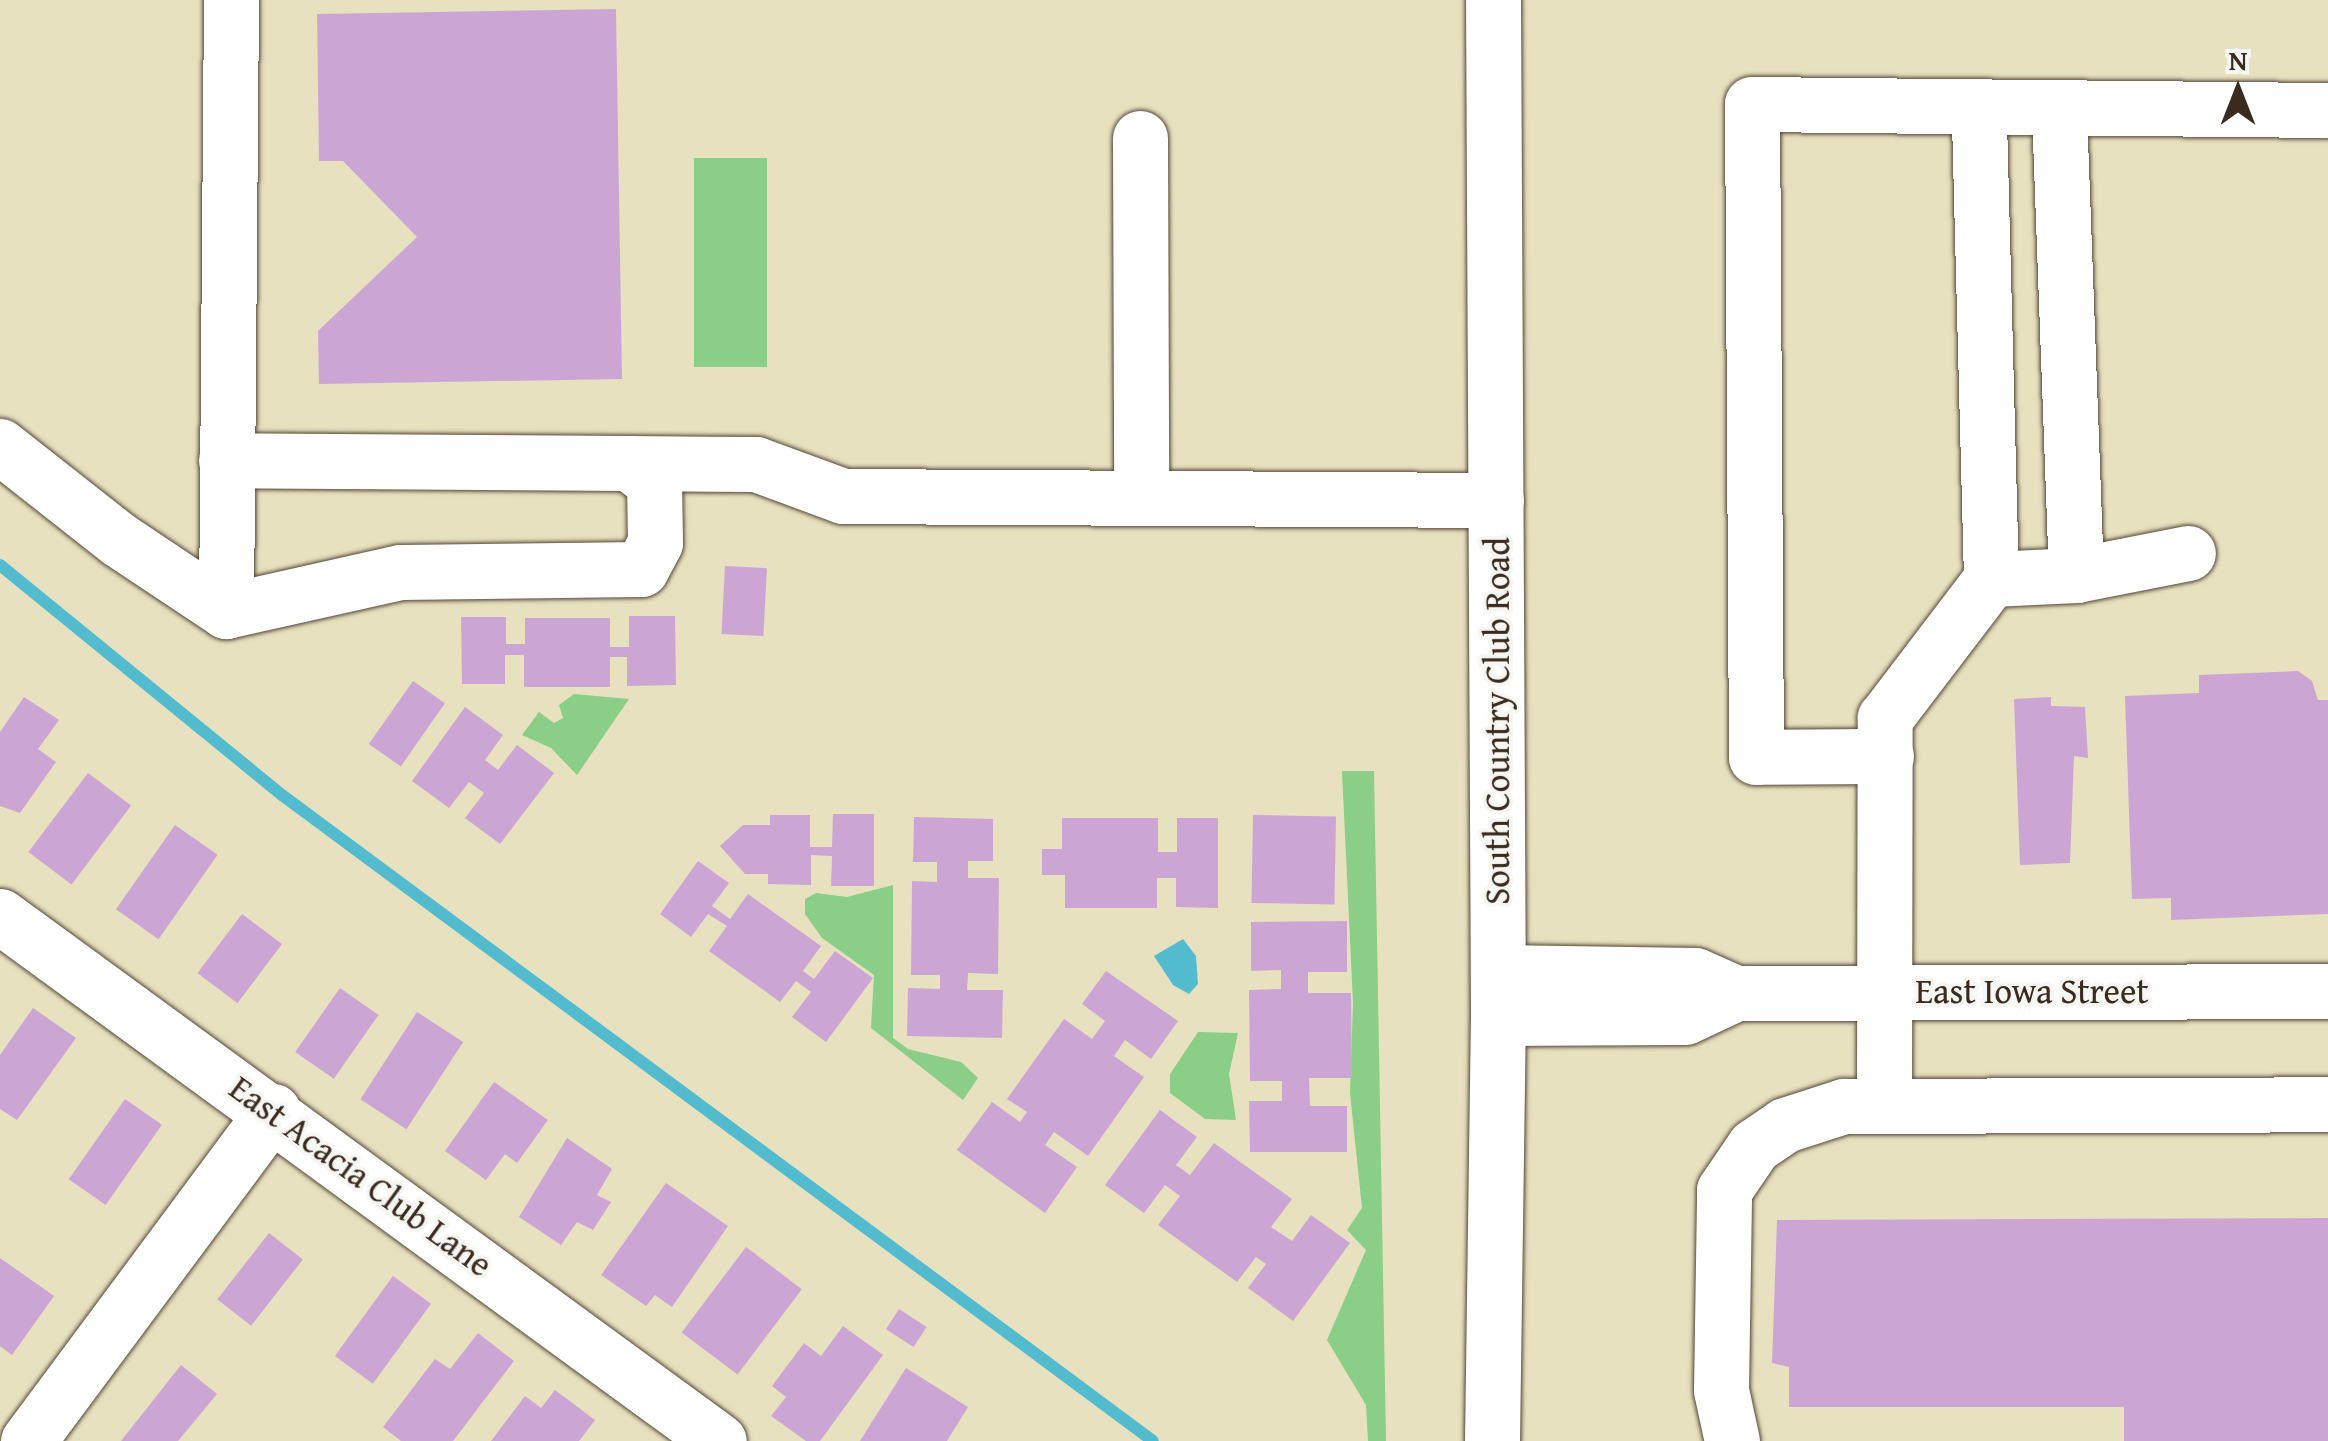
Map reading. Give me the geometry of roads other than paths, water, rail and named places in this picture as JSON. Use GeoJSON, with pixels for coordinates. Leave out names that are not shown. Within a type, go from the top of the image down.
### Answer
{"type":"FeatureCollection","features":[{"type":"Feature","properties":{"kind":"street"},"geometry":{"type":"LineString","coordinates":[[226,611],[230,0]]}},
{"type":"Feature","properties":{"kind":"street","name":"South Country Club Road"},"geometry":{"type":"LineString","coordinates":[[1492,1441],[1498,995],[1493,0]]}},
{"type":"Feature","properties":{"kind":"street"},"geometry":{"type":"LineString","coordinates":[[1886,756],[1756,757],[1752,104],[2328,110]]}},
{"type":"Feature","properties":{"kind":"street"},"geometry":{"type":"LineString","coordinates":[[1884,1105],[1889,991],[1885,718],[1991,579],[1979,106]]}},
{"type":"Feature","properties":{"kind":"street"},"geometry":{"type":"LineString","coordinates":[[2060,107],[2076,575]]}},
{"type":"Feature","properties":{"kind":"street"},"geometry":{"type":"LineString","coordinates":[[1140,138],[1141,498]]}},
{"type":"Feature","properties":{"kind":"street"},"geometry":{"type":"LineString","coordinates":[[0,446],[118,539],[226,611],[401,572],[641,569],[655,542],[654,482],[629,463]]}},
{"type":"Feature","properties":{"kind":"street"},"geometry":{"type":"LineString","coordinates":[[226,460],[756,464],[843,496],[1496,500]]}},
{"type":"Feature","properties":{"kind":"street"},"geometry":{"type":"LineString","coordinates":[[1991,579],[2076,575],[2188,553]]}},
{"type":"Feature","properties":{"kind":"street","name":"East Acacia Club Lane"},"geometry":{"type":"LineString","coordinates":[[0,916],[273,1111],[719,1441]]}},
{"type":"Feature","properties":{"kind":"street","name":"East Iowa Street"},"geometry":{"type":"LineString","coordinates":[[1498,995],[1695,975],[1736,993],[2328,992]]}},
{"type":"Feature","properties":{"kind":"street"},"geometry":{"type":"LineString","coordinates":[[1732,1441],[1721,1390],[1721,1212],[1732,1171],[1754,1146],[1800,1118],[1884,1105],[2328,1104]]}},
{"type":"Feature","properties":{"kind":"street"},"geometry":{"type":"LineString","coordinates":[[28,1441],[273,1111]]}},
{"type":"Feature","properties":{"kind":"water"},"geometry":{"type":"Polygon","coordinates":[[[1183,939],[1196,956],[1198,984],[1189,994],[1173,985],[1154,956],[1183,939]]]}},
{"type":"Feature","properties":{"kind":"waterway"},"geometry":{"type":"LineString","coordinates":[[0,565],[282,795],[1153,1441]]}}]}
